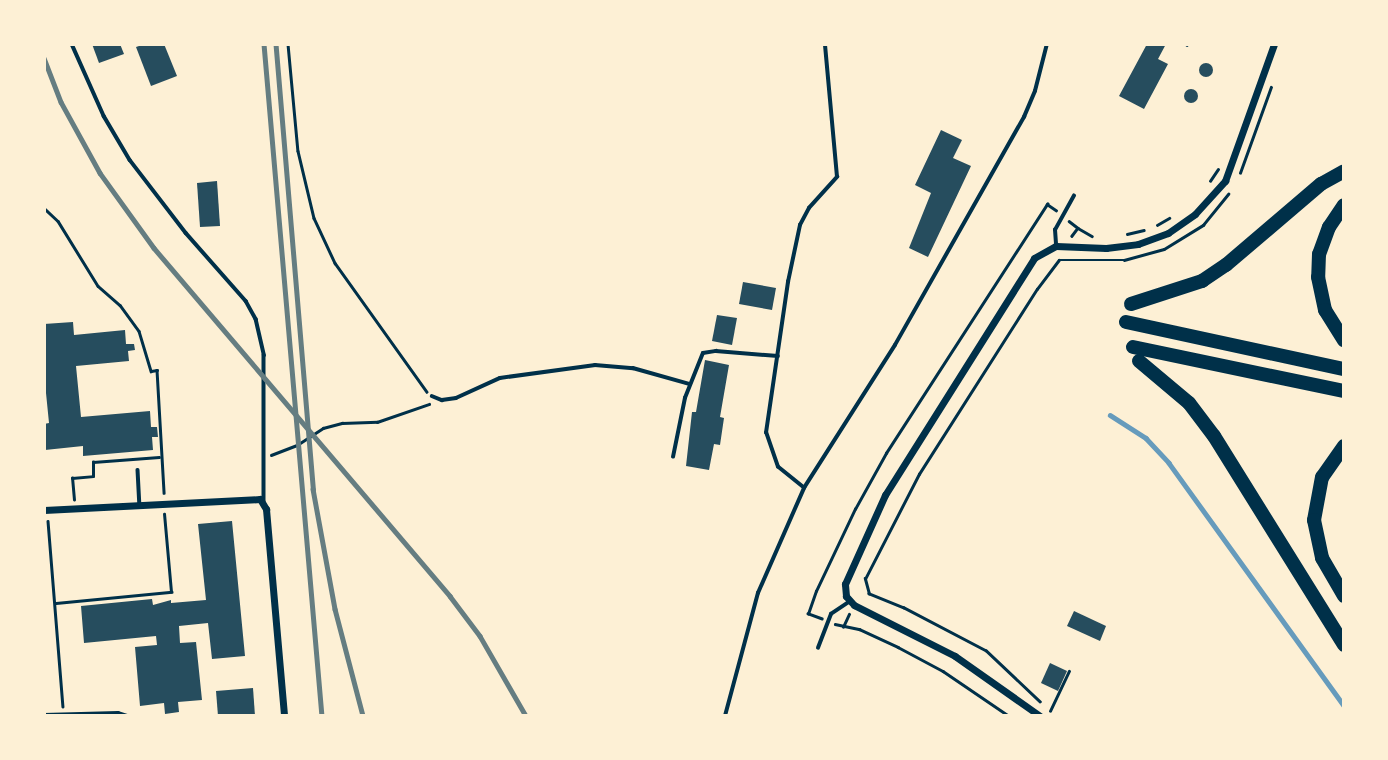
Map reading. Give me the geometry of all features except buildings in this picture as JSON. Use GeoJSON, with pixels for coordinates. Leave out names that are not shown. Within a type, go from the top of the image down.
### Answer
{"type":"FeatureCollection","features":[{"type":"Feature","properties":{"kind":"highway"},"geometry":{"type":"LineString","coordinates":[[1131,304],[1202,281],[1226,265],[1321,184],[1344,171]]}},
{"type":"Feature","properties":{"kind":"highway"},"geometry":{"type":"LineString","coordinates":[[1344,205],[1329,227],[1322,245],[1318,277],[1325,310],[1344,340]]}},
{"type":"Feature","properties":{"kind":"highway"},"geometry":{"type":"LineString","coordinates":[[1126,322],[1344,369]]}},
{"type":"Feature","properties":{"kind":"highway"},"geometry":{"type":"LineString","coordinates":[[1344,391],[1136,354],[1189,403],[1214,436],[1344,645]]}},
{"type":"Feature","properties":{"kind":"highway"},"geometry":{"type":"LineString","coordinates":[[1344,446],[1322,477],[1314,520],[1322,558],[1344,596]]}},
{"type":"Feature","properties":{"kind":"street"},"geometry":{"type":"LineString","coordinates":[[1040,716],[956,656],[849,602],[844,590],[845,584],[885,495],[1034,258],[1056,246],[1106,248],[1138,244],[1168,233],[1195,214],[1225,180],[1274,44]]}},
{"type":"Feature","properties":{"kind":"street"},"geometry":{"type":"LineString","coordinates":[[44,510],[254,497],[264,504],[284,716]]}},
{"type":"Feature","properties":{"kind":"lane"},"geometry":{"type":"LineString","coordinates":[[72,44],[104,116],[130,160],[186,233],[246,301],[256,319],[264,355],[264,504]]}},
{"type":"Feature","properties":{"kind":"lane"},"geometry":{"type":"LineString","coordinates":[[804,488],[778,467],[766,433],[788,282],[800,225],[809,208],[837,177],[825,44]]}},
{"type":"Feature","properties":{"kind":"lane"},"geometry":{"type":"LineString","coordinates":[[725,716],[758,593],[804,488],[895,345],[1024,117],[1035,91],[1046,44]]}},
{"type":"Feature","properties":{"kind":"lane"},"geometry":{"type":"LineString","coordinates":[[1056,246],[1055,230],[1074,196]]}},
{"type":"Feature","properties":{"kind":"lane"},"geometry":{"type":"LineString","coordinates":[[673,457],[690,384],[703,354],[716,351],[778,356]]}},
{"type":"Feature","properties":{"kind":"lane"},"geometry":{"type":"LineString","coordinates":[[432,396],[438,399],[456,398],[500,378],[595,365],[633,368],[690,384]]}},
{"type":"Feature","properties":{"kind":"lane"},"geometry":{"type":"LineString","coordinates":[[138,470],[140,504]]}},
{"type":"Feature","properties":{"kind":"lane"},"geometry":{"type":"LineString","coordinates":[[818,648],[831,614],[849,602]]}},
{"type":"Feature","properties":{"kind":"lane"},"geometry":{"type":"LineString","coordinates":[[44,715],[118,713],[128,716]]}},
{"type":"Feature","properties":{"kind":"path"},"geometry":{"type":"LineString","coordinates":[[288,44],[298,151],[314,218],[335,263],[418,383],[432,396]]}},
{"type":"Feature","properties":{"kind":"path"},"geometry":{"type":"LineString","coordinates":[[1237,179],[1272,82]]}},
{"type":"Feature","properties":{"kind":"path"},"geometry":{"type":"LineString","coordinates":[[1206,185],[1222,162]]}},
{"type":"Feature","properties":{"kind":"path"},"geometry":{"type":"LineString","coordinates":[[859,595],[897,512],[919,474],[1037,289],[1059,260],[1124,260],[1164,249],[1203,225],[1223,204],[1229,191]]}},
{"type":"Feature","properties":{"kind":"path"},"geometry":{"type":"LineString","coordinates":[[817,617],[808,614],[825,569],[886,453],[1047,204],[1054,209]]}},
{"type":"Feature","properties":{"kind":"path"},"geometry":{"type":"LineString","coordinates":[[44,208],[58,220],[97,286],[120,305],[139,331],[150,371],[157,370],[163,439],[160,457],[165,496]]}},
{"type":"Feature","properties":{"kind":"path"},"geometry":{"type":"LineString","coordinates":[[1124,234],[1157,225],[1176,214]]}},
{"type":"Feature","properties":{"kind":"path"},"geometry":{"type":"LineString","coordinates":[[1069,222],[1088,236],[1099,237]]}},
{"type":"Feature","properties":{"kind":"path"},"geometry":{"type":"LineString","coordinates":[[1072,235],[1078,228]]}},
{"type":"Feature","properties":{"kind":"path"},"geometry":{"type":"LineString","coordinates":[[264,458],[297,445],[323,428],[394,417],[438,399]]}},
{"type":"Feature","properties":{"kind":"path"},"geometry":{"type":"LineString","coordinates":[[74,503],[72,478],[93,476],[93,462],[160,457]]}},
{"type":"Feature","properties":{"kind":"path"},"geometry":{"type":"LineString","coordinates":[[56,603],[171,592],[163,510]]}},
{"type":"Feature","properties":{"kind":"path"},"geometry":{"type":"LineString","coordinates":[[48,521],[63,715]]}},
{"type":"Feature","properties":{"kind":"path"},"geometry":{"type":"LineString","coordinates":[[864,585],[869,594],[904,608],[986,651],[1055,716]]}},
{"type":"Feature","properties":{"kind":"path"},"geometry":{"type":"LineString","coordinates":[[843,627],[848,616]]}},
{"type":"Feature","properties":{"kind":"path"},"geometry":{"type":"LineString","coordinates":[[837,625],[859,629],[898,647],[943,671],[1009,716]]}},
{"type":"Feature","properties":{"kind":"path"},"geometry":{"type":"LineString","coordinates":[[1050,711],[1069,671]]}},
{"type":"Feature","properties":{"kind":"waterway"},"geometry":{"type":"LineString","coordinates":[[1110,415],[1146,438],[1169,463],[1344,706]]}},
{"type":"Feature","properties":{"kind":"railway"},"geometry":{"type":"LineString","coordinates":[[264,44],[322,716]]}},
{"type":"Feature","properties":{"kind":"railway"},"geometry":{"type":"LineString","coordinates":[[276,44],[313,489],[335,609],[363,716]]}},
{"type":"Feature","properties":{"kind":"railway"},"geometry":{"type":"LineString","coordinates":[[44,58],[61,102],[100,173],[154,248],[450,596],[480,636],[526,716]]}}]}
